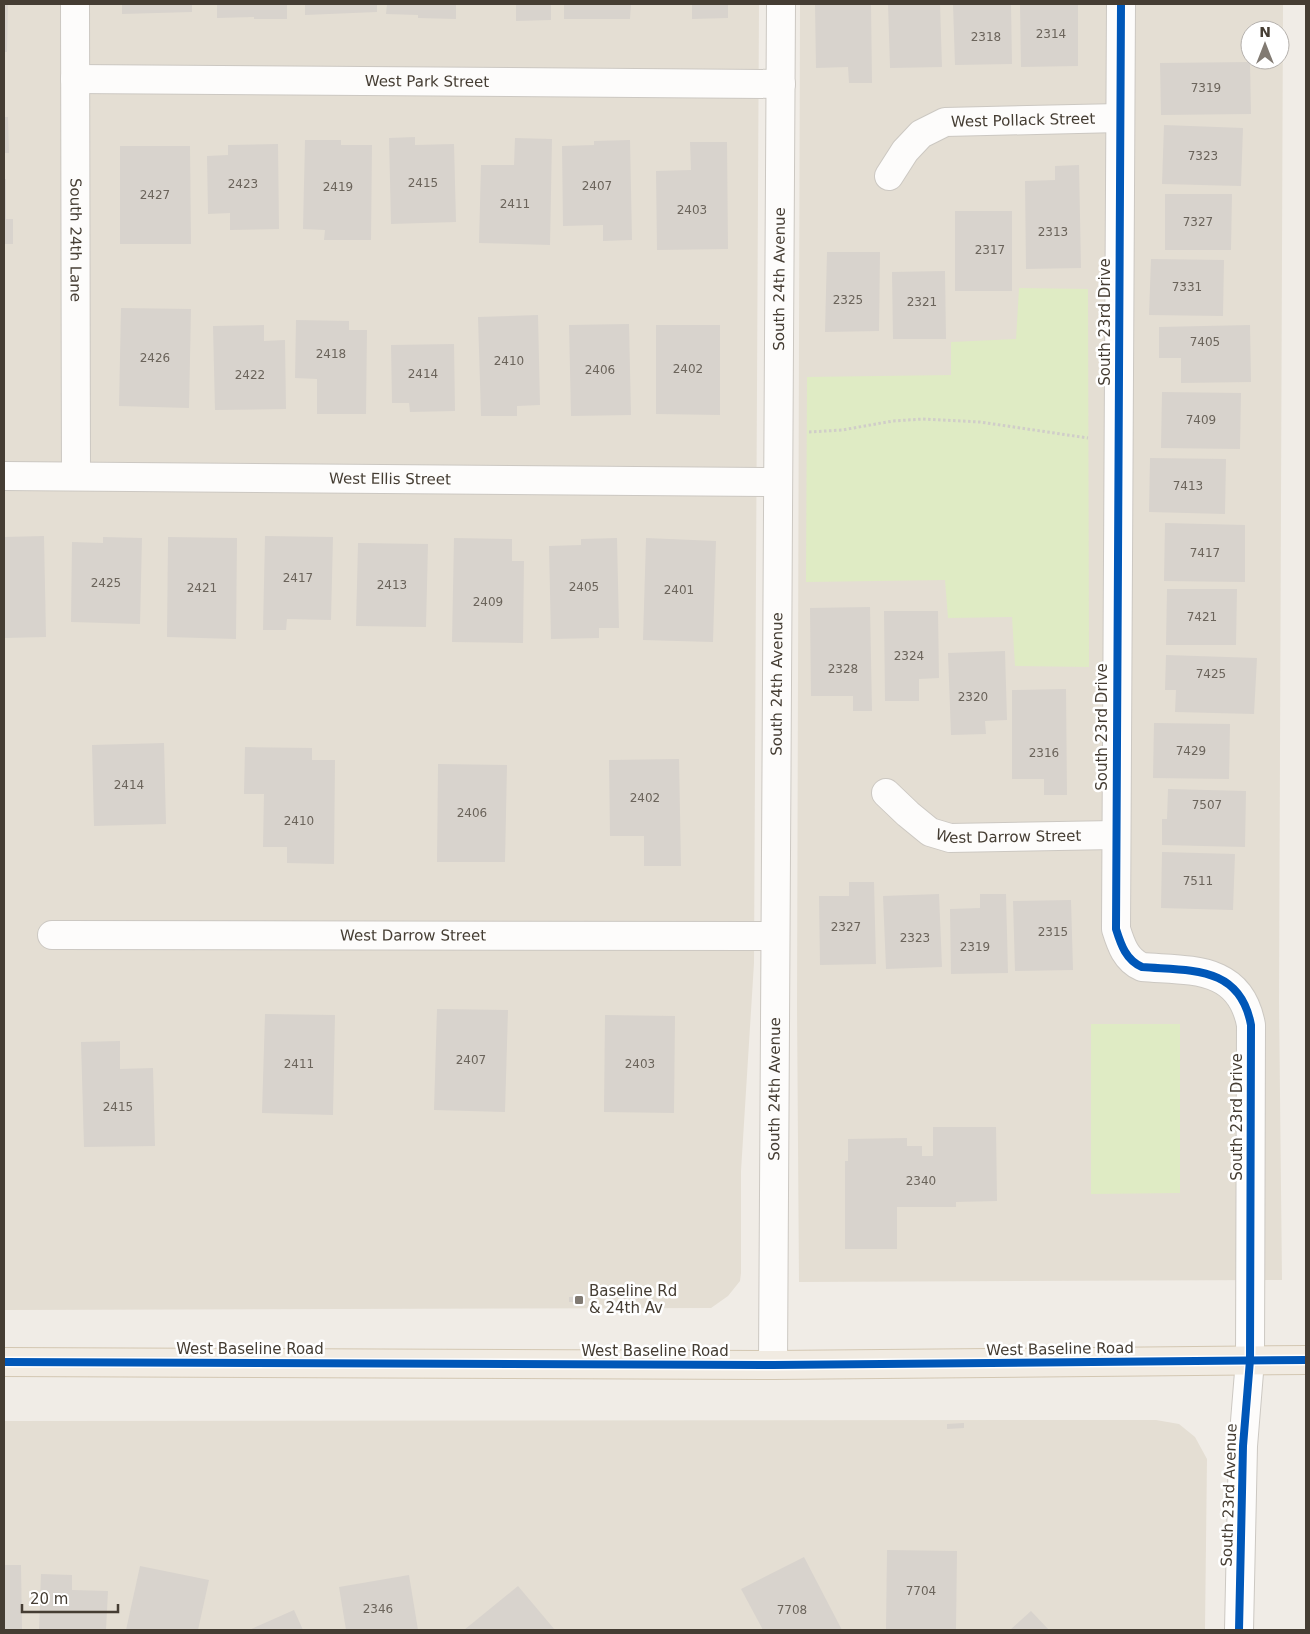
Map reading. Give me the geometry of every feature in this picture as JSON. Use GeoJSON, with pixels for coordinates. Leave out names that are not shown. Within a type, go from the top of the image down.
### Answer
{"type":"FeatureCollection","features":[{"type":"Feature","properties":{"kind":"main road","name":"West Baseline Road"},"geometry":{"type":"LineString","coordinates":[[4,1362],[773,1365],[1306,1360]]}},
{"type":"Feature","properties":{"kind":"street","name":"South 24th Lane"},"geometry":{"type":"LineString","coordinates":[[74,4],[76,476]]}},
{"type":"Feature","properties":{"kind":"street","name":"South 24th Avenue"},"geometry":{"type":"LineString","coordinates":[[773,1365],[774,936],[781,4]]}},
{"type":"Feature","properties":{"kind":"street","name":"South 23rd Drive"},"geometry":{"type":"LineString","coordinates":[[1121,4],[1115,835],[1116,929],[1129,959],[1142,967],[1198,972],[1224,980],[1234,988],[1249,1013],[1251,1025],[1250,1360]]}},
{"type":"Feature","properties":{"kind":"street","name":"West Park Street"},"geometry":{"type":"LineString","coordinates":[[75,79],[781,84]]}},
{"type":"Feature","properties":{"kind":"street","name":"West Pollack Street"},"geometry":{"type":"LineString","coordinates":[[889,176],[905,151],[921,134],[945,122],[1120,118]]}},
{"type":"Feature","properties":{"kind":"street","name":"West Ellis Street"},"geometry":{"type":"LineString","coordinates":[[4,476],[778,482]]}},
{"type":"Feature","properties":{"kind":"street","name":"West Darrow Street"},"geometry":{"type":"LineString","coordinates":[[886,793],[930,832],[950,838],[1115,835]]}},
{"type":"Feature","properties":{"kind":"street","name":"West Darrow Street"},"geometry":{"type":"LineString","coordinates":[[52,935],[774,936]]}},
{"type":"Feature","properties":{"kind":"street","name":"South 23rd Avenue"},"geometry":{"type":"LineString","coordinates":[[1239,1630],[1243,1446],[1250,1360]]}},
{"type":"Feature","properties":{"kind":"path"},"geometry":{"type":"LineString","coordinates":[[778,433],[842,430],[893,421],[923,419],[980,422],[1118,443]]}},
{"type":"Feature","properties":{"kind":"shaded area"},"geometry":{"type":"Polygon","coordinates":[[[4,4],[759,4],[754,963],[741,1171],[741,1273],[740,1281],[728,1296],[711,1308],[4,1310],[4,4]]]}},
{"type":"Feature","properties":{"kind":"shaded area"},"geometry":{"type":"Polygon","coordinates":[[[800,4],[1283,4],[1283,20],[1240,20],[1240,70],[1283,70],[1279,1002],[1282,1280],[799,1282],[797,1007],[800,4]]]}},
{"type":"Feature","properties":{"kind":"shaded area"},"geometry":{"type":"Polygon","coordinates":[[[1156,1420],[1179,1424],[1195,1437],[1207,1459],[1205,1630],[4,1630],[4,1421],[1156,1420]]]}},
{"type":"Feature","properties":{"kind":"green space"},"geometry":{"type":"Polygon","coordinates":[[[1019,288],[1088,289],[1089,667],[1015,666],[1012,617],[948,618],[945,580],[806,582],[807,377],[951,375],[951,342],[1016,339],[1019,288]]]}},
{"type":"Feature","properties":{"kind":"green space"},"geometry":{"type":"Polygon","coordinates":[[[1091,1024],[1180,1024],[1180,1193],[1091,1194],[1091,1024]]]}},
{"type":"Feature","properties":{"kind":"building"},"geometry":{"type":"Polygon","coordinates":[[[4,4],[8,4],[7,52],[4,52],[4,4]]]}},
{"type":"Feature","properties":{"kind":"building"},"geometry":{"type":"Polygon","coordinates":[[[122,4],[192,4],[192,12],[122,14],[122,4]]]}},
{"type":"Feature","properties":{"kind":"building"},"geometry":{"type":"Polygon","coordinates":[[[217,4],[287,4],[287,19],[254,19],[254,17],[217,18],[217,4]]]}},
{"type":"Feature","properties":{"kind":"building"},"geometry":{"type":"Polygon","coordinates":[[[305,4],[377,4],[377,12],[305,15],[305,4]]]}},
{"type":"Feature","properties":{"kind":"building"},"geometry":{"type":"Polygon","coordinates":[[[387,4],[456,4],[456,19],[418,18],[418,15],[386,14],[387,4]]]}},
{"type":"Feature","properties":{"kind":"building"},"geometry":{"type":"Polygon","coordinates":[[[516,4],[551,4],[551,20],[516,21],[516,4]]]}},
{"type":"Feature","properties":{"kind":"building"},"geometry":{"type":"Polygon","coordinates":[[[564,4],[631,4],[630,19],[564,19],[564,4]]]}},
{"type":"Feature","properties":{"kind":"building"},"geometry":{"type":"Polygon","coordinates":[[[692,4],[728,4],[728,18],[692,19],[692,4]]]}},
{"type":"Feature","properties":{"kind":"building"},"geometry":{"type":"Polygon","coordinates":[[[815,4],[871,4],[872,83],[849,83],[848,67],[816,68],[815,4]]]}},
{"type":"Feature","properties":{"kind":"building"},"geometry":{"type":"Polygon","coordinates":[[[888,4],[940,4],[942,67],[890,68],[888,4]]]}},
{"type":"Feature","properties":{"kind":"building"},"geometry":{"type":"Polygon","coordinates":[[[953,4],[1011,4],[1012,64],[955,65],[953,4]]]}},
{"type":"Feature","properties":{"kind":"building"},"geometry":{"type":"Polygon","coordinates":[[[1020,4],[1078,4],[1078,66],[1021,67],[1020,4]]]}},
{"type":"Feature","properties":{"kind":"building"},"geometry":{"type":"Polygon","coordinates":[[[1240,62],[1240,70],[1250,70],[1251,114],[1161,115],[1160,63],[1240,62]]]}},
{"type":"Feature","properties":{"kind":"building"},"geometry":{"type":"Polygon","coordinates":[[[4,117],[8,117],[9,153],[4,153],[4,117]]]}},
{"type":"Feature","properties":{"kind":"building"},"geometry":{"type":"Polygon","coordinates":[[[1164,125],[1243,128],[1241,186],[1162,184],[1164,125]]]}},
{"type":"Feature","properties":{"kind":"building"},"geometry":{"type":"Polygon","coordinates":[[[415,137],[415,145],[454,144],[456,222],[391,224],[389,138],[415,137]]]}},
{"type":"Feature","properties":{"kind":"building"},"geometry":{"type":"Polygon","coordinates":[[[515,138],[552,139],[550,245],[479,243],[481,165],[514,165],[515,138]]]}},
{"type":"Feature","properties":{"kind":"building"},"geometry":{"type":"Polygon","coordinates":[[[305,140],[341,140],[341,145],[372,145],[371,240],[324,240],[325,230],[303,229],[305,140]]]}},
{"type":"Feature","properties":{"kind":"building"},"geometry":{"type":"Polygon","coordinates":[[[630,140],[632,240],[603,241],[603,225],[563,226],[562,146],[594,145],[594,141],[630,140]]]}},
{"type":"Feature","properties":{"kind":"building"},"geometry":{"type":"Polygon","coordinates":[[[690,142],[727,142],[728,249],[657,250],[656,171],[691,170],[690,142]]]}},
{"type":"Feature","properties":{"kind":"building"},"geometry":{"type":"Polygon","coordinates":[[[278,144],[279,229],[230,230],[230,213],[208,214],[207,156],[228,155],[228,145],[278,144]]]}},
{"type":"Feature","properties":{"kind":"building"},"geometry":{"type":"Polygon","coordinates":[[[120,146],[190,146],[191,244],[120,244],[120,146]]]}},
{"type":"Feature","properties":{"kind":"building"},"geometry":{"type":"Polygon","coordinates":[[[1079,165],[1081,268],[1026,269],[1025,181],[1055,180],[1055,166],[1079,165]]]}},
{"type":"Feature","properties":{"kind":"building"},"geometry":{"type":"Polygon","coordinates":[[[4,179],[6,179],[6,219],[13,219],[13,244],[4,244],[4,179]]]}},
{"type":"Feature","properties":{"kind":"building"},"geometry":{"type":"Polygon","coordinates":[[[1165,194],[1232,194],[1231,250],[1165,250],[1165,194]]]}},
{"type":"Feature","properties":{"kind":"building"},"geometry":{"type":"Polygon","coordinates":[[[955,211],[1012,211],[1012,291],[955,291],[955,211]]]}},
{"type":"Feature","properties":{"kind":"building"},"geometry":{"type":"Polygon","coordinates":[[[827,252],[880,252],[879,331],[825,332],[827,252]]]}},
{"type":"Feature","properties":{"kind":"building"},"geometry":{"type":"Polygon","coordinates":[[[1151,259],[1224,260],[1223,316],[1149,315],[1151,259]]]}},
{"type":"Feature","properties":{"kind":"building"},"geometry":{"type":"Polygon","coordinates":[[[945,271],[946,339],[893,339],[892,272],[945,271]]]}},
{"type":"Feature","properties":{"kind":"building"},"geometry":{"type":"Polygon","coordinates":[[[121,308],[191,309],[189,408],[119,406],[121,308]]]}},
{"type":"Feature","properties":{"kind":"building"},"geometry":{"type":"Polygon","coordinates":[[[538,315],[540,405],[517,406],[517,416],[481,416],[478,317],[538,315]]]}},
{"type":"Feature","properties":{"kind":"building"},"geometry":{"type":"Polygon","coordinates":[[[296,320],[349,321],[349,330],[367,330],[366,414],[317,414],[317,379],[295,378],[296,320]]]}},
{"type":"Feature","properties":{"kind":"building"},"geometry":{"type":"Polygon","coordinates":[[[629,324],[631,415],[571,416],[569,325],[629,324]]]}},
{"type":"Feature","properties":{"kind":"building"},"geometry":{"type":"Polygon","coordinates":[[[264,325],[264,341],[285,340],[286,409],[215,410],[213,326],[264,325]]]}},
{"type":"Feature","properties":{"kind":"building"},"geometry":{"type":"Polygon","coordinates":[[[656,325],[720,325],[720,415],[656,414],[656,325]]]}},
{"type":"Feature","properties":{"kind":"building"},"geometry":{"type":"Polygon","coordinates":[[[1250,325],[1251,382],[1181,383],[1181,358],[1159,358],[1159,327],[1250,325]]]}},
{"type":"Feature","properties":{"kind":"building"},"geometry":{"type":"Polygon","coordinates":[[[454,344],[455,411],[410,412],[409,403],[392,403],[391,345],[454,344]]]}},
{"type":"Feature","properties":{"kind":"building"},"geometry":{"type":"Polygon","coordinates":[[[1162,392],[1241,393],[1240,449],[1161,448],[1162,392]]]}},
{"type":"Feature","properties":{"kind":"building"},"geometry":{"type":"Polygon","coordinates":[[[1150,458],[1226,459],[1225,514],[1149,512],[1150,458]]]}},
{"type":"Feature","properties":{"kind":"building"},"geometry":{"type":"Polygon","coordinates":[[[1165,523],[1245,525],[1245,582],[1164,581],[1165,523]]]}},
{"type":"Feature","properties":{"kind":"building"},"geometry":{"type":"Polygon","coordinates":[[[44,536],[46,637],[4,638],[4,537],[44,536]]]}},
{"type":"Feature","properties":{"kind":"building"},"geometry":{"type":"Polygon","coordinates":[[[265,536],[333,537],[331,620],[287,619],[286,630],[263,630],[265,536]]]}},
{"type":"Feature","properties":{"kind":"building"},"geometry":{"type":"Polygon","coordinates":[[[103,537],[142,538],[140,624],[71,622],[72,542],[103,543],[103,537]]]}},
{"type":"Feature","properties":{"kind":"building"},"geometry":{"type":"Polygon","coordinates":[[[168,537],[237,538],[236,639],[167,637],[168,537]]]}},
{"type":"Feature","properties":{"kind":"building"},"geometry":{"type":"Polygon","coordinates":[[[454,538],[512,539],[512,561],[524,561],[523,643],[452,642],[454,538]]]}},
{"type":"Feature","properties":{"kind":"building"},"geometry":{"type":"Polygon","coordinates":[[[617,538],[619,628],[599,628],[599,638],[551,639],[549,546],[581,545],[581,539],[617,538]]]}},
{"type":"Feature","properties":{"kind":"building"},"geometry":{"type":"Polygon","coordinates":[[[646,538],[716,541],[713,642],[643,640],[646,538]]]}},
{"type":"Feature","properties":{"kind":"building"},"geometry":{"type":"Polygon","coordinates":[[[358,543],[428,544],[426,627],[356,626],[358,543]]]}},
{"type":"Feature","properties":{"kind":"building"},"geometry":{"type":"Polygon","coordinates":[[[1167,589],[1237,589],[1236,645],[1166,645],[1167,589]]]}},
{"type":"Feature","properties":{"kind":"building"},"geometry":{"type":"Polygon","coordinates":[[[870,607],[872,711],[853,711],[853,696],[811,696],[810,608],[870,607]]]}},
{"type":"Feature","properties":{"kind":"building"},"geometry":{"type":"Polygon","coordinates":[[[884,611],[938,611],[939,678],[919,679],[919,701],[885,701],[884,611]]]}},
{"type":"Feature","properties":{"kind":"building"},"geometry":{"type":"Polygon","coordinates":[[[1005,651],[1007,720],[985,721],[986,734],[951,735],[948,653],[1005,651]]]}},
{"type":"Feature","properties":{"kind":"building"},"geometry":{"type":"Polygon","coordinates":[[[1166,655],[1257,658],[1254,714],[1175,712],[1176,690],[1165,690],[1166,655]]]}},
{"type":"Feature","properties":{"kind":"building"},"geometry":{"type":"Polygon","coordinates":[[[1066,689],[1067,795],[1044,795],[1044,779],[1012,779],[1012,690],[1066,689]]]}},
{"type":"Feature","properties":{"kind":"building"},"geometry":{"type":"Polygon","coordinates":[[[1154,723],[1230,724],[1229,779],[1153,778],[1154,723]]]}},
{"type":"Feature","properties":{"kind":"building"},"geometry":{"type":"Polygon","coordinates":[[[164,743],[166,824],[94,826],[92,745],[164,743]]]}},
{"type":"Feature","properties":{"kind":"building"},"geometry":{"type":"Polygon","coordinates":[[[245,747],[312,748],[312,760],[335,760],[334,864],[287,863],[287,847],[263,847],[264,794],[244,794],[245,747]]]}},
{"type":"Feature","properties":{"kind":"building"},"geometry":{"type":"Polygon","coordinates":[[[679,759],[681,866],[644,866],[644,836],[610,836],[609,760],[679,759]]]}},
{"type":"Feature","properties":{"kind":"building"},"geometry":{"type":"Polygon","coordinates":[[[438,764],[507,765],[505,862],[437,862],[438,764]]]}},
{"type":"Feature","properties":{"kind":"building"},"geometry":{"type":"Polygon","coordinates":[[[1168,789],[1246,791],[1245,847],[1162,845],[1162,819],[1167,819],[1168,789]]]}},
{"type":"Feature","properties":{"kind":"building"},"geometry":{"type":"Polygon","coordinates":[[[1162,852],[1235,854],[1233,910],[1161,908],[1162,852]]]}},
{"type":"Feature","properties":{"kind":"building"},"geometry":{"type":"Polygon","coordinates":[[[849,882],[874,882],[876,964],[820,965],[819,896],[849,896],[849,882]]]}},
{"type":"Feature","properties":{"kind":"building"},"geometry":{"type":"Polygon","coordinates":[[[939,894],[942,967],[886,969],[883,896],[939,894]]]}},
{"type":"Feature","properties":{"kind":"building"},"geometry":{"type":"Polygon","coordinates":[[[980,894],[1006,894],[1008,973],[951,974],[950,909],[980,908],[980,894]]]}},
{"type":"Feature","properties":{"kind":"building"},"geometry":{"type":"Polygon","coordinates":[[[1071,900],[1073,970],[1015,971],[1013,901],[1071,900]]]}},
{"type":"Feature","properties":{"kind":"building"},"geometry":{"type":"Polygon","coordinates":[[[437,1009],[508,1010],[505,1112],[434,1110],[437,1009]]]}},
{"type":"Feature","properties":{"kind":"building"},"geometry":{"type":"Polygon","coordinates":[[[265,1014],[335,1015],[333,1115],[262,1113],[265,1014]]]}},
{"type":"Feature","properties":{"kind":"building"},"geometry":{"type":"Polygon","coordinates":[[[605,1015],[675,1016],[674,1113],[604,1112],[605,1015]]]}},
{"type":"Feature","properties":{"kind":"building"},"geometry":{"type":"Polygon","coordinates":[[[120,1041],[120,1069],[153,1068],[155,1146],[84,1147],[81,1042],[120,1041]]]}},
{"type":"Feature","properties":{"kind":"building"},"geometry":{"type":"Polygon","coordinates":[[[933,1127],[996,1127],[997,1201],[956,1202],[956,1207],[897,1207],[897,1249],[845,1249],[845,1161],[848,1161],[848,1139],[907,1138],[907,1146],[922,1146],[922,1156],[933,1156],[933,1127]]]}},
{"type":"Feature","properties":{"kind":"building"},"geometry":{"type":"Polygon","coordinates":[[[569,1297],[583,1297],[583,1302],[569,1302],[569,1297]]]}},
{"type":"Feature","properties":{"kind":"building"},"geometry":{"type":"Polygon","coordinates":[[[964,1423],[964,1428],[947,1429],[947,1424],[964,1423]]]}},
{"type":"Feature","properties":{"kind":"building"},"geometry":{"type":"Polygon","coordinates":[[[887,1550],[957,1551],[956,1630],[886,1630],[887,1550]]]}},
{"type":"Feature","properties":{"kind":"building"},"geometry":{"type":"Polygon","coordinates":[[[804,1557],[842,1630],[763,1630],[741,1589],[804,1557]]]}},
{"type":"Feature","properties":{"kind":"building"},"geometry":{"type":"Polygon","coordinates":[[[4,1565],[21,1565],[22,1630],[4,1630],[4,1565]]]}},
{"type":"Feature","properties":{"kind":"building"},"geometry":{"type":"Polygon","coordinates":[[[140,1566],[209,1580],[198,1630],[126,1630],[140,1566]]]}},
{"type":"Feature","properties":{"kind":"building"},"geometry":{"type":"Polygon","coordinates":[[[41,1574],[72,1575],[72,1590],[108,1591],[106,1630],[39,1630],[41,1574]]]}},
{"type":"Feature","properties":{"kind":"building"},"geometry":{"type":"Polygon","coordinates":[[[409,1575],[418,1630],[346,1630],[339,1587],[409,1575]]]}},
{"type":"Feature","properties":{"kind":"building"},"geometry":{"type":"Polygon","coordinates":[[[518,1586],[555,1630],[464,1630],[518,1586]]]}},
{"type":"Feature","properties":{"kind":"building"},"geometry":{"type":"Polygon","coordinates":[[[294,1610],[303,1630],[249,1630],[294,1610]]]}},
{"type":"Feature","properties":{"kind":"building"},"geometry":{"type":"Polygon","coordinates":[[[1031,1611],[1049,1630],[1010,1630],[1031,1611]]]}},
{"type":"Feature","properties":{"kind":"cycle path"},"geometry":{"type":"LineString","coordinates":[[1121,4],[1116,929],[1128,956],[1142,967],[1195,971],[1224,981],[1236,991],[1245,1005],[1251,1025],[1250,1360],[1243,1446],[1239,1630]]}},
{"type":"Feature","properties":{"kind":"cycle path"},"geometry":{"type":"LineString","coordinates":[[4,1362],[773,1365],[1306,1360]]}},
{"type":"Feature","properties":{"kind":"place","name":"Baseline Rd & 24th Av"},"geometry":{"type":"Point","coordinates":[579,1300]}}]}
